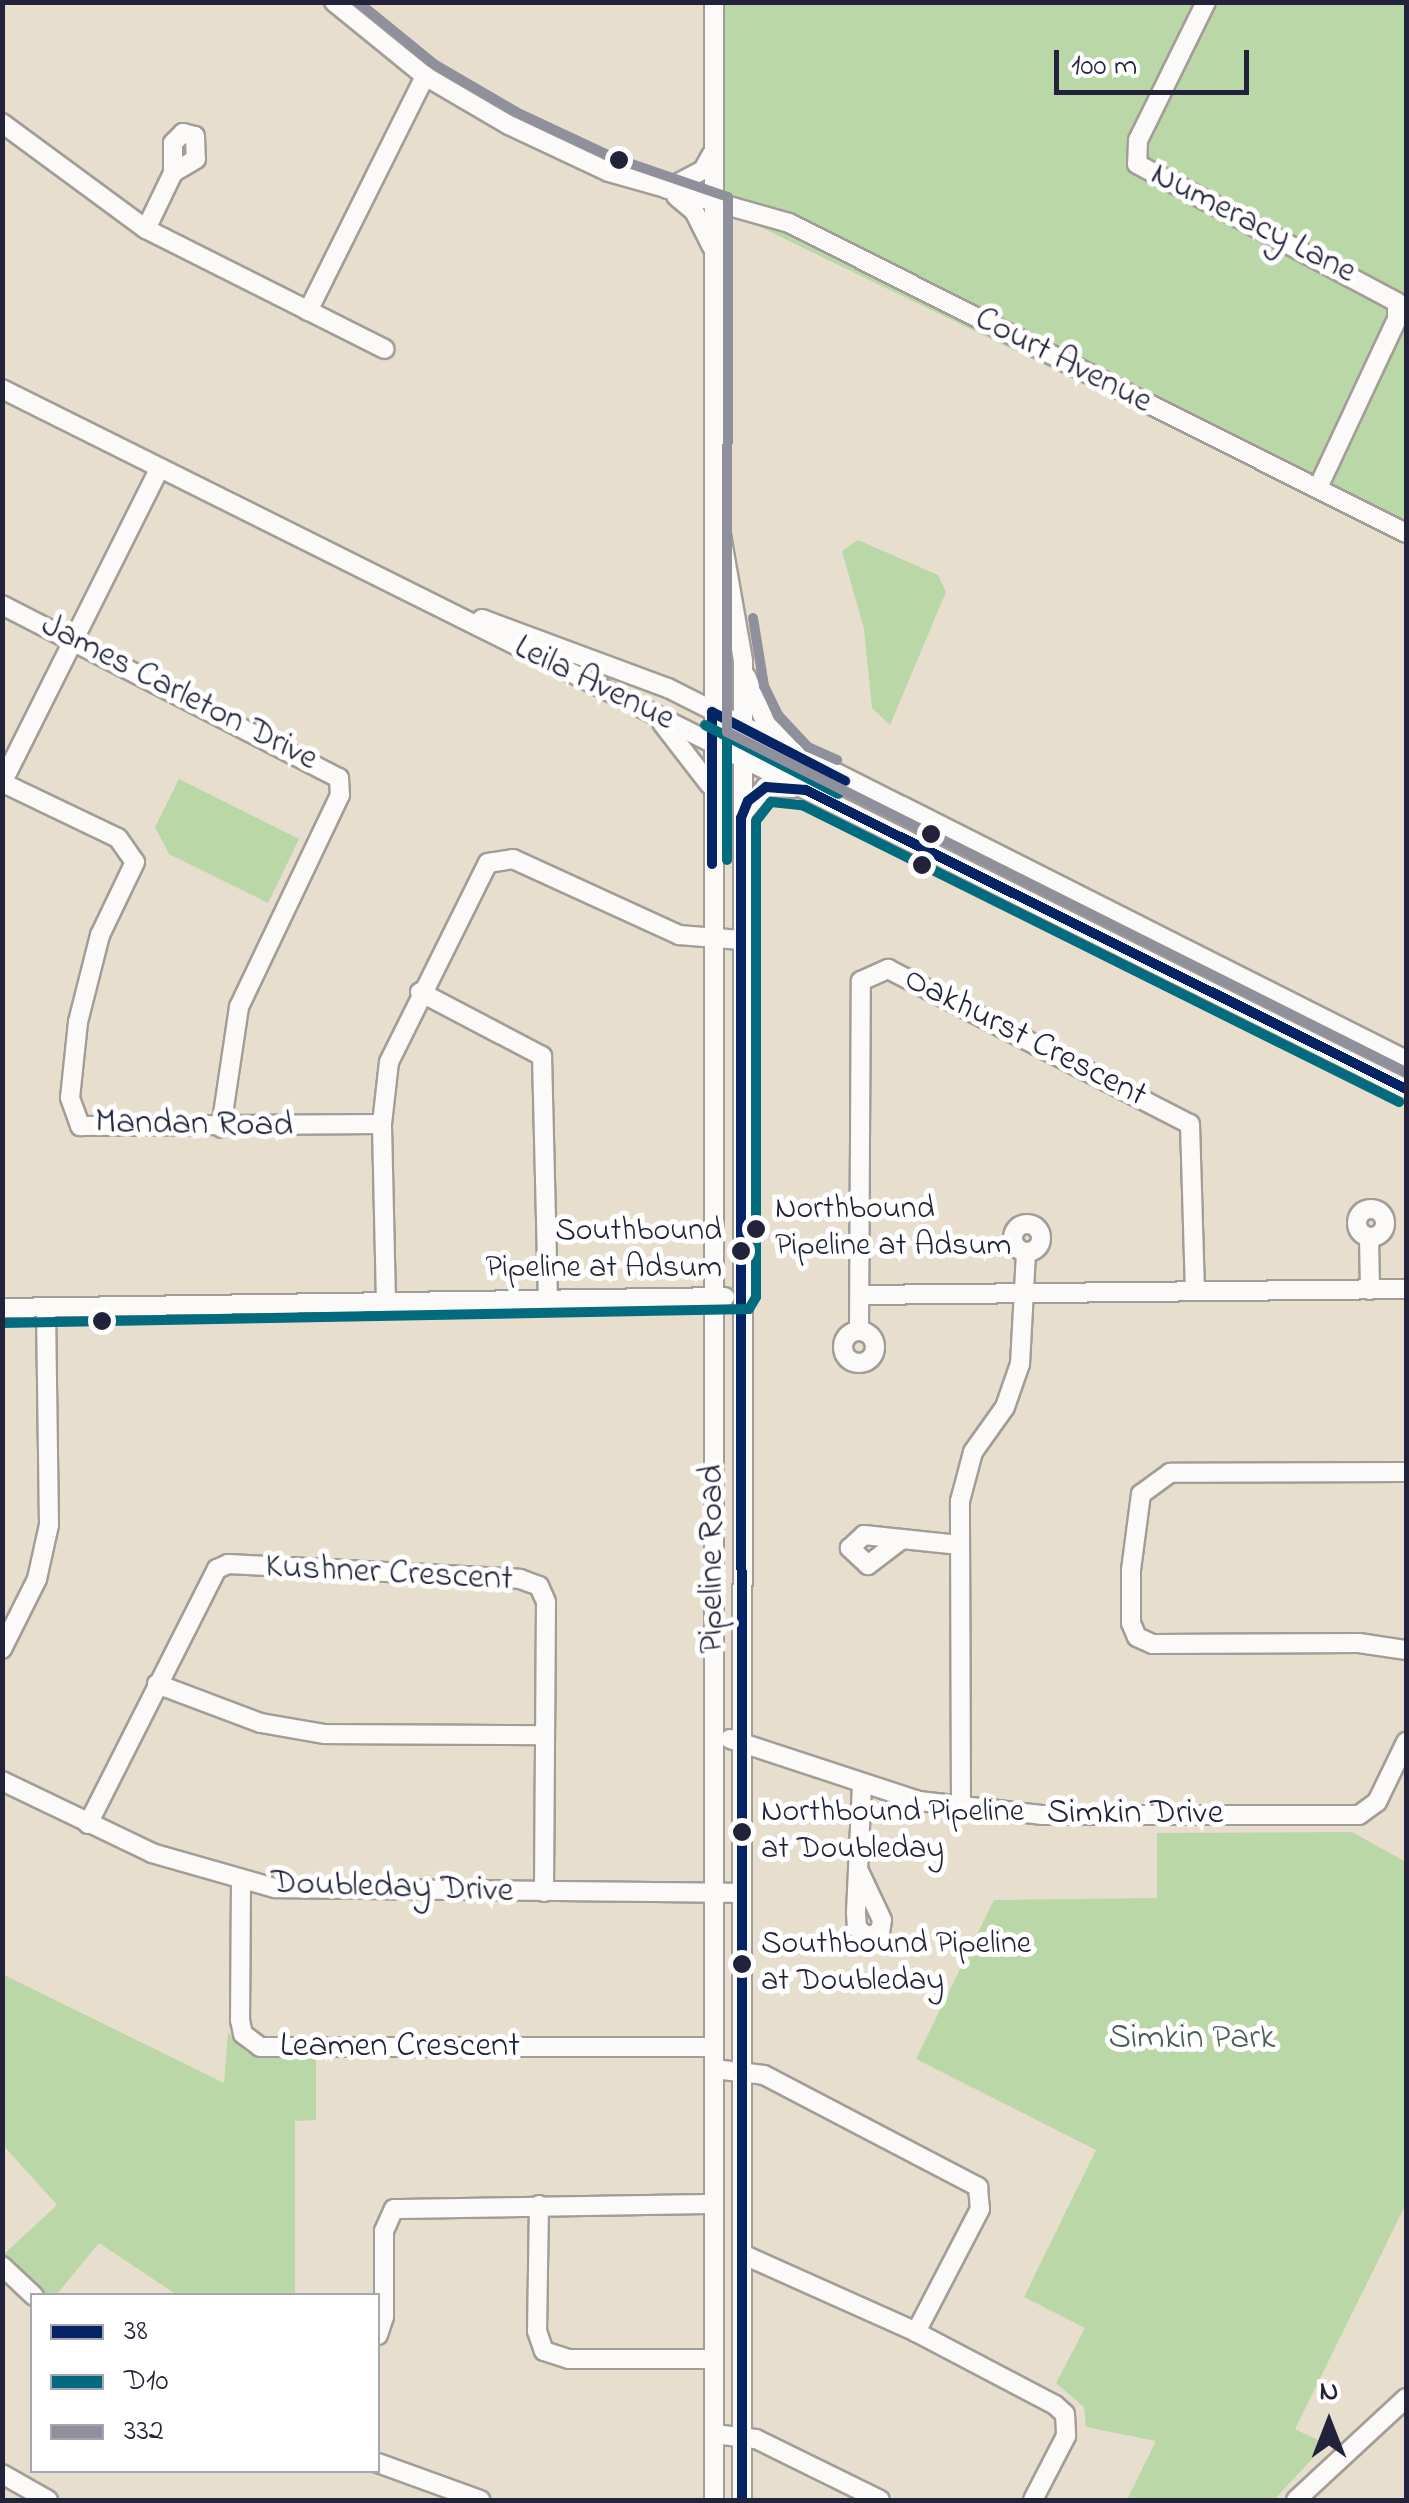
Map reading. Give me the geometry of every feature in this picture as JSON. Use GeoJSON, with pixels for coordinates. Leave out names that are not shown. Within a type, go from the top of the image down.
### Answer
{"type":"FeatureCollection","features":[{"type":"Feature","properties":{"kind":"street","name":"Court Avenue"},"geometry":{"type":"LineString","coordinates":[[334,2],[425,76],[562,151],[715,204],[789,223],[1406,533]]}},
{"type":"Feature","properties":{"kind":"street","name":"Pipeline Road"},"geometry":{"type":"LineString","coordinates":[[714,2],[714,2500]]}},
{"type":"Feature","properties":{"kind":"street","name":"Numeracy Lane"},"geometry":{"type":"LineString","coordinates":[[1206,2],[1138,140],[1138,164],[1397,302],[1398,319],[1318,488]]}},
{"type":"Feature","properties":{"kind":"street"},"geometry":{"type":"LineString","coordinates":[[308,311],[425,76]]}},
{"type":"Feature","properties":{"kind":"street"},"geometry":{"type":"LineString","coordinates":[[3,124],[146,230],[385,350]]}},
{"type":"Feature","properties":{"kind":"street"},"geometry":{"type":"LineString","coordinates":[[714,151],[702,170],[668,189],[694,211],[714,250]]}},
{"type":"Feature","properties":{"kind":"street"},"geometry":{"type":"LineString","coordinates":[[146,230],[173,173]]}},
{"type":"Feature","properties":{"kind":"street","name":"Leila Avenue"},"geometry":{"type":"LineString","coordinates":[[2,390],[1406,1089]]}},
{"type":"Feature","properties":{"kind":"street"},"geometry":{"type":"LineString","coordinates":[[3,783],[160,468]]}},
{"type":"Feature","properties":{"kind":"street","name":"Pipeline Road"},"geometry":{"type":"LineString","coordinates":[[714,497],[743,661],[742,2500]]}},
{"type":"Feature","properties":{"kind":"street","name":"Leila Avenue"},"geometry":{"type":"LineString","coordinates":[[425,600],[628,670],[1406,1060]]}},
{"type":"Feature","properties":{"kind":"street","name":"James Carleton Drive"},"geometry":{"type":"LineString","coordinates":[[2,605],[339,778],[340,796],[239,1006],[221,1128]]}},
{"type":"Feature","properties":{"kind":"street"},"geometry":{"type":"LineString","coordinates":[[743,661],[764,721],[798,758]]}},
{"type":"Feature","properties":{"kind":"street"},"geometry":{"type":"LineString","coordinates":[[654,713],[684,744],[712,790]]}},
{"type":"Feature","properties":{"kind":"street","name":"Mandan Road"},"geometry":{"type":"LineString","coordinates":[[3,783],[118,838],[135,862],[100,935],[78,1022],[73,1115],[88,1130],[382,1124]]}},
{"type":"Feature","properties":{"kind":"street"},"geometry":{"type":"LineString","coordinates":[[741,818],[748,801],[766,787],[806,790]]}},
{"type":"Feature","properties":{"kind":"street"},"geometry":{"type":"LineString","coordinates":[[386,1302],[382,1124],[389,1062],[479,877],[504,857],[633,917],[712,940],[741,940]]}},
{"type":"Feature","properties":{"kind":"street","name":"Oakhurst Crescent"},"geometry":{"type":"LineString","coordinates":[[859,1331],[862,981],[888,969],[1190,1124],[1195,1291]]}},
{"type":"Feature","properties":{"kind":"street"},"geometry":{"type":"LineString","coordinates":[[420,992],[542,1056],[548,1300]]}},
{"type":"Feature","properties":{"kind":"street"},"geometry":{"type":"LineString","coordinates":[[1369,1237],[1370,1290]]}},
{"type":"Feature","properties":{"kind":"street"},"geometry":{"type":"LineString","coordinates":[[961,1808],[960,1545],[964,1475],[1005,1406],[1020,1364],[1026,1252]]}},
{"type":"Feature","properties":{"kind":"street"},"geometry":{"type":"LineString","coordinates":[[860,1296],[1406,1289]]}},
{"type":"Feature","properties":{"kind":"street"},"geometry":{"type":"LineString","coordinates":[[2,1308],[741,1297]]}},
{"type":"Feature","properties":{"kind":"street"},"geometry":{"type":"LineString","coordinates":[[2,1650],[37,1580],[48,1525],[46,1308]]}},
{"type":"Feature","properties":{"kind":"street"},"geometry":{"type":"LineString","coordinates":[[1406,1472],[1170,1473],[1141,1494],[1131,1570],[1131,1624],[1136,1637],[1153,1644],[1360,1643],[1406,1650]]}},
{"type":"Feature","properties":{"kind":"street"},"geometry":{"type":"LineString","coordinates":[[902,1539],[960,1545]]}},
{"type":"Feature","properties":{"kind":"street","name":"Kushner Crescent"},"geometry":{"type":"LineString","coordinates":[[88,1824],[208,1580],[228,1564],[520,1579],[539,1586],[546,1602],[544,1892]]}},
{"type":"Feature","properties":{"kind":"street"},"geometry":{"type":"LineString","coordinates":[[157,1684],[261,1723],[325,1734],[544,1735]]}},
{"type":"Feature","properties":{"kind":"street","name":"Simkin Drive"},"geometry":{"type":"LineString","coordinates":[[713,1738],[742,1740],[862,1782],[961,1808],[1041,1815],[1360,1814],[1377,1802],[1406,1742]]}},
{"type":"Feature","properties":{"kind":"street","name":"Doubleday Drive"},"geometry":{"type":"LineString","coordinates":[[2,1782],[152,1853],[241,1882],[342,1893],[742,1893]]}},
{"type":"Feature","properties":{"kind":"street"},"geometry":{"type":"LineString","coordinates":[[858,1869],[862,1782]]}},
{"type":"Feature","properties":{"kind":"street","name":"Leamen Crescent"},"geometry":{"type":"LineString","coordinates":[[241,1882],[240,2020],[243,2034],[260,2047],[714,2048]]}},
{"type":"Feature","properties":{"kind":"street"},"geometry":{"type":"LineString","coordinates":[[714,2069],[742,2069],[978,2187],[980,2208],[916,2332]]}},
{"type":"Feature","properties":{"kind":"street"},"geometry":{"type":"LineString","coordinates":[[380,2329],[384,2316],[384,2231],[394,2209],[714,2204]]}},
{"type":"Feature","properties":{"kind":"street"},"geometry":{"type":"LineString","coordinates":[[539,2205],[537,2331],[544,2351],[569,2359],[714,2359]]}},
{"type":"Feature","properties":{"kind":"street"},"geometry":{"type":"LineString","coordinates":[[742,2254],[916,2332],[1065,2414],[1066,2436],[1032,2500]]}},
{"type":"Feature","properties":{"kind":"street"},"geometry":{"type":"LineString","coordinates":[[6,2277],[30,2293]]}},
{"type":"Feature","properties":{"kind":"street"},"geometry":{"type":"LineString","coordinates":[[1296,2500],[1406,2398]]}},
{"type":"Feature","properties":{"kind":"street"},"geometry":{"type":"LineString","coordinates":[[714,2434],[742,2435],[880,2500]]}},
{"type":"Feature","properties":{"kind":"street"},"geometry":{"type":"LineString","coordinates":[[380,2464],[480,2500]]}},
{"type":"Feature","properties":{"kind":"street"},"geometry":{"type":"LineString","coordinates":[[2,2474],[48,2500]]}},
{"type":"Feature","properties":{"kind":"green space"},"geometry":{"type":"Polygon","coordinates":[[[715,3],[1406,3],[1406,541],[715,205],[715,3]]]}},
{"type":"Feature","properties":{"kind":"green space"},"geometry":{"type":"Polygon","coordinates":[[[858,540],[938,575],[946,592],[890,725],[872,708],[864,629],[842,551],[858,540]]]}},
{"type":"Feature","properties":{"kind":"green space"},"geometry":{"type":"Polygon","coordinates":[[[179,779],[299,839],[268,903],[169,854],[155,827],[179,779]]]}},
{"type":"Feature","properties":{"kind":"green space","name":"Simkin Park"},"geometry":{"type":"Polygon","coordinates":[[[1352,1832],[1406,1862],[1406,2204],[1295,2429],[1326,2444],[1274,2500],[1127,2500],[1156,2441],[1086,2427],[1084,2407],[1056,2383],[1085,2328],[1024,2297],[1096,2150],[916,2059],[994,1900],[1157,1898],[1157,1833],[1352,1832]]]}},
{"type":"Feature","properties":{"kind":"green space"},"geometry":{"type":"Polygon","coordinates":[[[2,1974],[224,2083],[228,2032],[247,2053],[316,2054],[316,2120],[295,2121],[295,2293],[174,2293],[99,2243],[58,2293],[45,2293],[3,2255],[57,2205],[3,2145],[2,1974]]]}},
{"type":"Feature","properties":{"kind":"transit line","name":"332"},"geometry":{"type":"LineString","coordinates":[[358,2],[434,64],[516,112],[614,158],[728,197],[727,732],[1406,1072]]}},
{"type":"Feature","properties":{"kind":"transit line","name":"332"},"geometry":{"type":"LineString","coordinates":[[753,618],[764,686],[778,715],[808,747],[837,760]]}},
{"type":"Feature","properties":{"kind":"transit line","name":"38"},"geometry":{"type":"LineString","coordinates":[[712,712],[712,864]]}},
{"type":"Feature","properties":{"kind":"transit line","name":"38"},"geometry":{"type":"LineString","coordinates":[[712,712],[845,781]]}},
{"type":"Feature","properties":{"kind":"transit line","name":"D10"},"geometry":{"type":"LineString","coordinates":[[727,712],[727,860]]}},
{"type":"Feature","properties":{"kind":"transit line","name":"D10"},"geometry":{"type":"LineString","coordinates":[[705,725],[838,794]]}},
{"type":"Feature","properties":{"kind":"transit line","name":"38"},"geometry":{"type":"LineString","coordinates":[[742,2500],[741,818],[748,801],[766,787],[806,790],[1406,1089]]}},
{"type":"Feature","properties":{"kind":"transit line","name":"D10"},"geometry":{"type":"LineString","coordinates":[[2,1323],[749,1309],[756,1297],[756,821],[771,802],[802,805],[1399,1102]]}},
{"type":"Feature","properties":{"kind":"place","name":"Northbound Pipeline at Adsum"},"geometry":{"type":"Point","coordinates":[756,1229]}},
{"type":"Feature","properties":{"kind":"place","name":"Southbound Pipeline at Adsum"},"geometry":{"type":"Point","coordinates":[741,1251]}},
{"type":"Feature","properties":{"kind":"place","name":"Northbound Pipeline at Doubleday"},"geometry":{"type":"Point","coordinates":[742,1832]}},
{"type":"Feature","properties":{"kind":"place","name":"Southbound Pipeline at Doubleday"},"geometry":{"type":"Point","coordinates":[742,1964]}}]}
